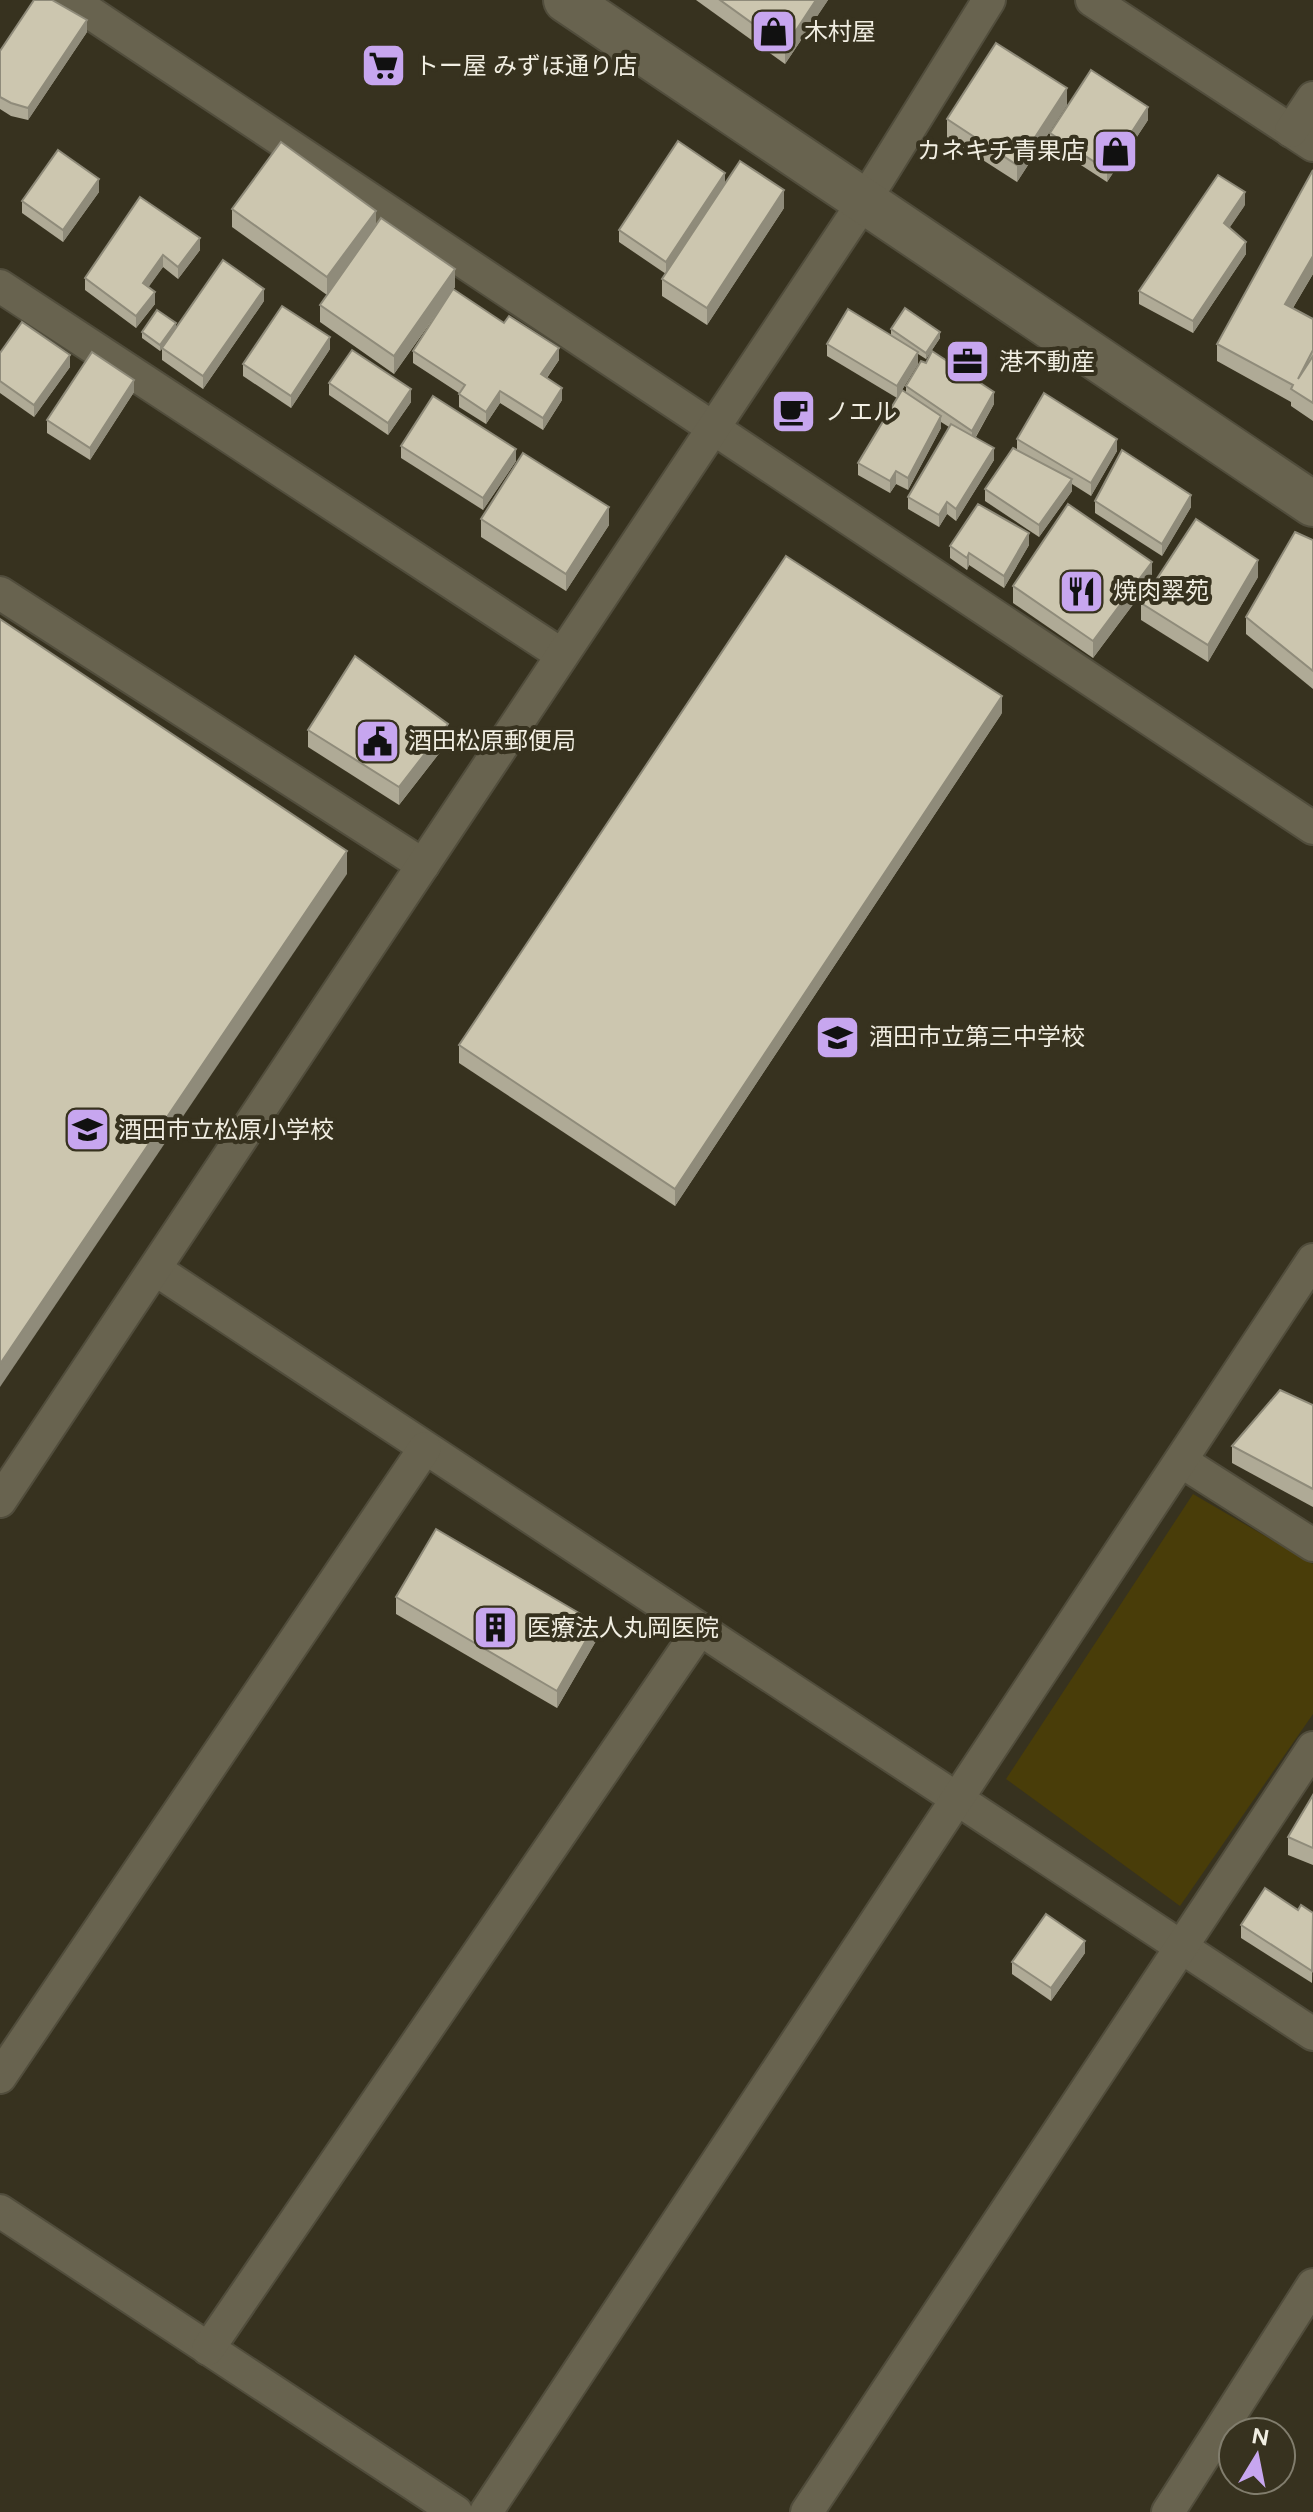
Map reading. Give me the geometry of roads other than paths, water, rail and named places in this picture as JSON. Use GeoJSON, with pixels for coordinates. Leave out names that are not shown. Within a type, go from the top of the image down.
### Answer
{"type":"FeatureCollection","features":[{"type":"Feature","properties":{"kind":"street"},"geometry":{"type":"LineString","coordinates":[[71,0],[1313,828]]}},
{"type":"Feature","properties":{"kind":"street"},"geometry":{"type":"LineString","coordinates":[[566,0],[1313,504]]}},
{"type":"Feature","properties":{"kind":"street"},"geometry":{"type":"LineString","coordinates":[[0,1501],[863,203],[989,0]]}},
{"type":"Feature","properties":{"kind":"street"},"geometry":{"type":"LineString","coordinates":[[1092,0],[1302,138],[1313,98]]}},
{"type":"Feature","properties":{"kind":"street"},"geometry":{"type":"LineString","coordinates":[[0,286],[562,655]]}},
{"type":"Feature","properties":{"kind":"street"},"geometry":{"type":"LineString","coordinates":[[0,593],[423,865]]}},
{"type":"Feature","properties":{"kind":"street"},"geometry":{"type":"LineString","coordinates":[[486,2512],[1313,1260]]}},
{"type":"Feature","properties":{"kind":"street"},"geometry":{"type":"LineString","coordinates":[[155,1269],[1313,2034]]}},
{"type":"Feature","properties":{"kind":"street"},"geometry":{"type":"LineString","coordinates":[[0,2077],[425,1448]]}},
{"type":"Feature","properties":{"kind":"street"},"geometry":{"type":"LineString","coordinates":[[1181,1461],[1313,1545]]}},
{"type":"Feature","properties":{"kind":"street"},"geometry":{"type":"LineString","coordinates":[[208,2349],[700,1629]]}},
{"type":"Feature","properties":{"kind":"street"},"geometry":{"type":"LineString","coordinates":[[807,2512],[1313,1748]]}},
{"type":"Feature","properties":{"kind":"street"},"geometry":{"type":"LineString","coordinates":[[0,2211],[456,2512]]}},
{"type":"Feature","properties":{"kind":"street"},"geometry":{"type":"LineString","coordinates":[[1168,2512],[1313,2285]]}},
{"type":"Feature","properties":{"kind":"place","name":"木村屋"},"geometry":{"type":"Point","coordinates":[773,32]}},
{"type":"Feature","properties":{"kind":"place","name":"トー屋 みずほ通り店"},"geometry":{"type":"Point","coordinates":[384,66]}},
{"type":"Feature","properties":{"kind":"place","name":"カネキチ青果店"},"geometry":{"type":"Point","coordinates":[1116,151]}},
{"type":"Feature","properties":{"kind":"place","name":"港不動産"},"geometry":{"type":"Point","coordinates":[968,362]}},
{"type":"Feature","properties":{"kind":"place","name":"ノエル"},"geometry":{"type":"Point","coordinates":[794,412]}},
{"type":"Feature","properties":{"kind":"place","name":"焼肉翠苑"},"geometry":{"type":"Point","coordinates":[1082,591]}},
{"type":"Feature","properties":{"kind":"place","name":"酒田松原郵便局"},"geometry":{"type":"Point","coordinates":[377,741]}},
{"type":"Feature","properties":{"kind":"place","name":"酒田市立第三中学校"},"geometry":{"type":"Point","coordinates":[838,1037]}},
{"type":"Feature","properties":{"kind":"place","name":"酒田市立松原小学校"},"geometry":{"type":"Point","coordinates":[87,1130]}},
{"type":"Feature","properties":{"kind":"place","name":"医療法人丸岡医院"},"geometry":{"type":"Point","coordinates":[496,1628]}}]}
